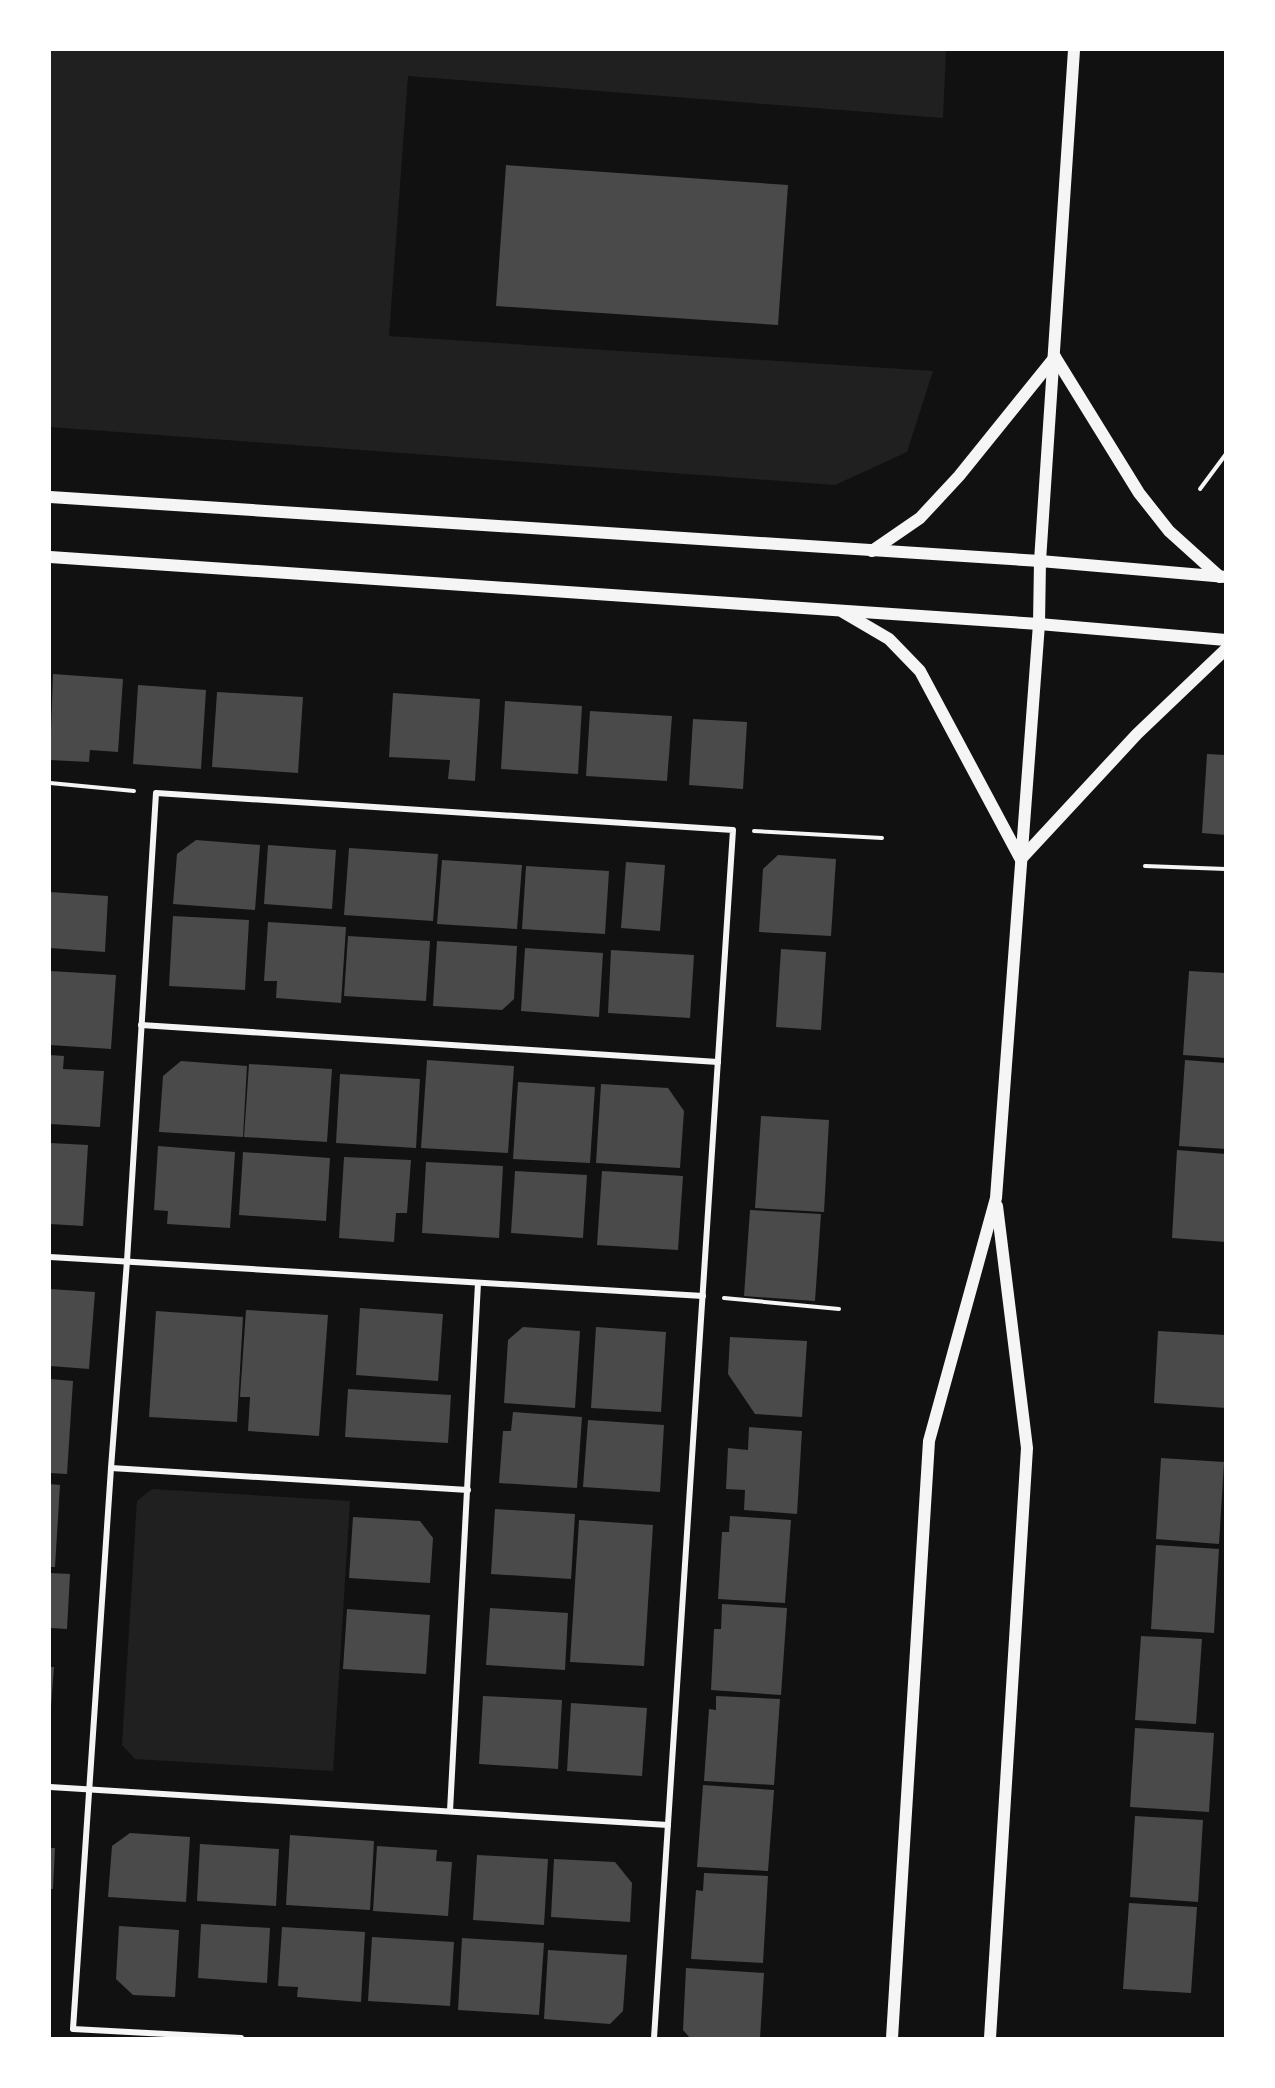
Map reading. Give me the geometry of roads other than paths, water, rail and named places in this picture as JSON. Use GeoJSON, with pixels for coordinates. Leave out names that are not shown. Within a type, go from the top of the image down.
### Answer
{"type":"FeatureCollection","features":[{"type":"Feature","properties":{"kind":"main road"},"geometry":{"type":"LineString","coordinates":[[892,2038],[929,1441],[996,1198],[1039,624],[1040,561],[1074,50]]}},
{"type":"Feature","properties":{"kind":"main road"},"geometry":{"type":"LineString","coordinates":[[872,551],[920,518],[959,476],[1055,357]]}},
{"type":"Feature","properties":{"kind":"main road"},"geometry":{"type":"LineString","coordinates":[[1055,357],[1138,493],[1168,531],[1223,577]]}},
{"type":"Feature","properties":{"kind":"main road"},"geometry":{"type":"LineString","coordinates":[[50,497],[1040,561],[1223,577]]}},
{"type":"Feature","properties":{"kind":"main road"},"geometry":{"type":"LineString","coordinates":[[50,557],[1039,624],[1226,640]]}},
{"type":"Feature","properties":{"kind":"main road"},"geometry":{"type":"LineString","coordinates":[[841,611],[889,639],[920,671],[1021,859]]}},
{"type":"Feature","properties":{"kind":"main road"},"geometry":{"type":"LineString","coordinates":[[1021,859],[1137,734],[1226,649]]}},
{"type":"Feature","properties":{"kind":"main road"},"geometry":{"type":"LineString","coordinates":[[990,2038],[1027,1448],[996,1198]]}},
{"type":"Feature","properties":{"kind":"street"},"geometry":{"type":"LineString","coordinates":[[241,2038],[73,2029],[127,1261],[156,793],[733,830],[654,2038]]}},
{"type":"Feature","properties":{"kind":"street"},"geometry":{"type":"LineString","coordinates":[[141,1025],[718,1062]]}},
{"type":"Feature","properties":{"kind":"street"},"geometry":{"type":"LineString","coordinates":[[50,1257],[702,1296]]}},
{"type":"Feature","properties":{"kind":"street"},"geometry":{"type":"LineString","coordinates":[[450,1811],[478,1283]]}},
{"type":"Feature","properties":{"kind":"street"},"geometry":{"type":"LineString","coordinates":[[111,1468],[468,1490]]}},
{"type":"Feature","properties":{"kind":"street"},"geometry":{"type":"LineString","coordinates":[[50,1787],[668,1826]]}}]}
